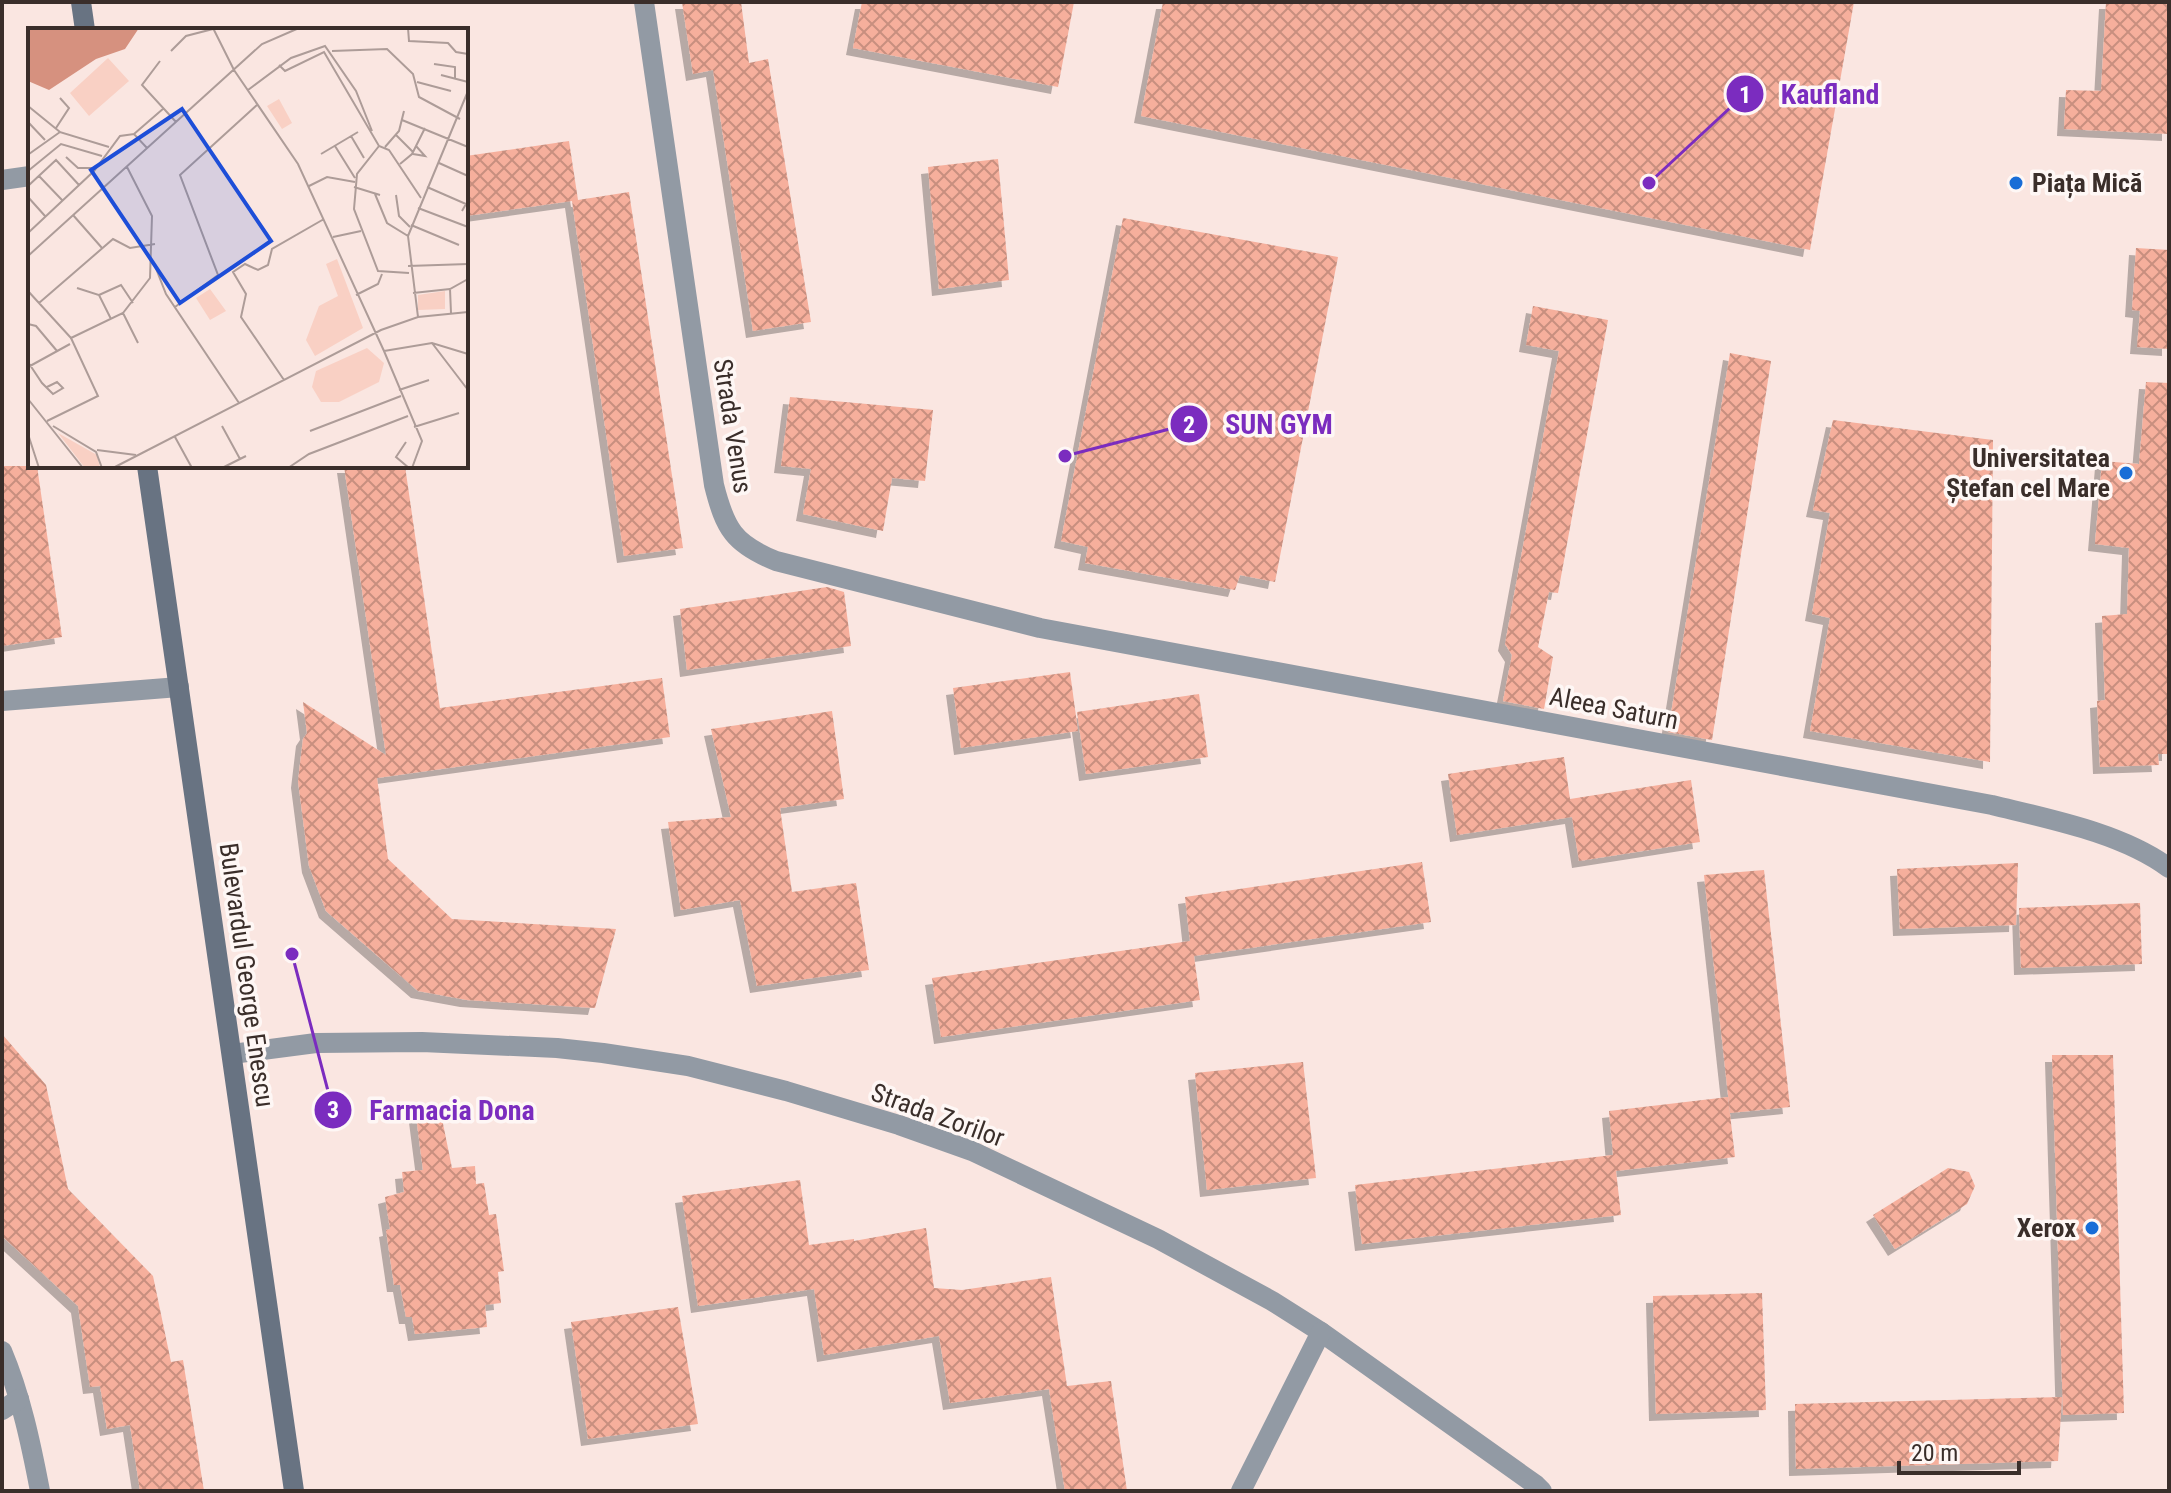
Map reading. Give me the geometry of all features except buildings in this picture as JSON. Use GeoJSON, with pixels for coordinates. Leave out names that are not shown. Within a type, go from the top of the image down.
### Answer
{"type":"FeatureCollection","features":[{"type":"Feature","properties":{"kind":"main road"},"geometry":{"type":"LineString","coordinates":[[81,2],[85,28]]}},
{"type":"Feature","properties":{"kind":"main road","name":"Bulevardul George Enescu"},"geometry":{"type":"LineString","coordinates":[[147,468],[294,1491]]}},
{"type":"Feature","properties":{"kind":"street","name":"Strada Venus"},"geometry":{"type":"LineString","coordinates":[[644,2],[714,485],[719,508],[729,528],[740,542],[776,561],[1040,628]]}},
{"type":"Feature","properties":{"kind":"street"},"geometry":{"type":"LineString","coordinates":[[2,180],[28,176]]}},
{"type":"Feature","properties":{"kind":"street","name":"Aleea Saturn"},"geometry":{"type":"LineString","coordinates":[[1040,628],[1992,805],[2124,842],[2169,868]]}},
{"type":"Feature","properties":{"kind":"street"},"geometry":{"type":"LineString","coordinates":[[2,701],[179,687]]}},
{"type":"Feature","properties":{"kind":"street","name":"Strada Zorilor"},"geometry":{"type":"LineString","coordinates":[[232,1054],[316,1043],[422,1042],[557,1048],[688,1066],[899,1125],[972,1151],[1158,1239],[1272,1301],[1321,1332],[1539,1488]]}},
{"type":"Feature","properties":{"kind":"street"},"geometry":{"type":"LineString","coordinates":[[1241,1491],[1321,1332]]}},
{"type":"Feature","properties":{"kind":"street"},"geometry":{"type":"LineString","coordinates":[[2,1351],[14,1379],[10,1405],[33,1451],[40,1491]]}},
{"type":"Feature","properties":{"kind":"street"},"geometry":{"type":"LineString","coordinates":[[1539,1488],[1559,1491]]}},
{"type":"Feature","properties":{"kind":"place","name":"Kaufland"},"geometry":{"type":"Point","coordinates":[1649,183]}},
{"type":"Feature","properties":{"kind":"place","name":"Piața Mică"},"geometry":{"type":"Point","coordinates":[2016,183]}},
{"type":"Feature","properties":{"kind":"place","name":"SUN GYM"},"geometry":{"type":"Point","coordinates":[1065,456]}},
{"type":"Feature","properties":{"kind":"place","name":"Universitatea Ștefan cel Mare"},"geometry":{"type":"Point","coordinates":[2126,473]}},
{"type":"Feature","properties":{"kind":"place","name":"Farmacia Dona"},"geometry":{"type":"Point","coordinates":[292,954]}},
{"type":"Feature","properties":{"kind":"place","name":"Xerox"},"geometry":{"type":"Point","coordinates":[2092,1228]}}]}
